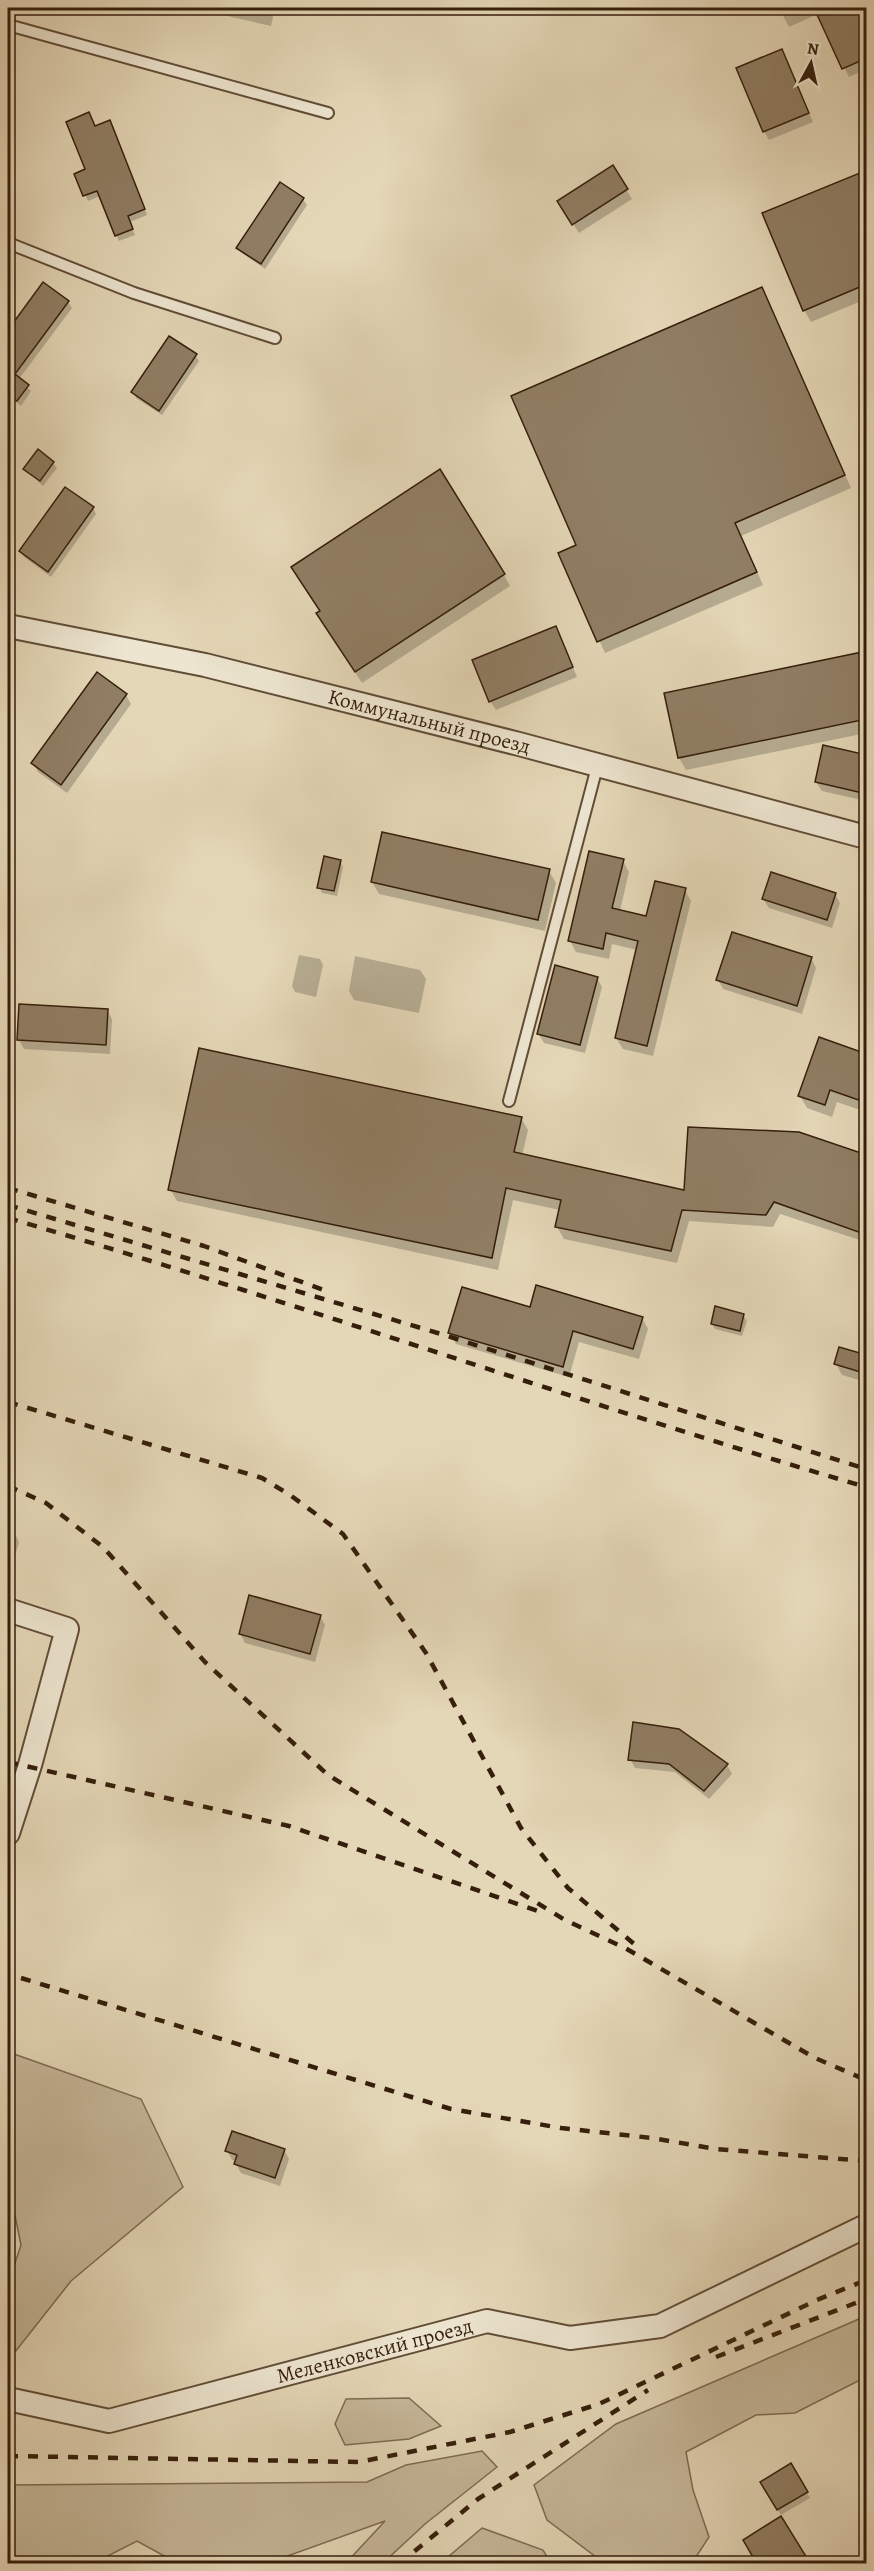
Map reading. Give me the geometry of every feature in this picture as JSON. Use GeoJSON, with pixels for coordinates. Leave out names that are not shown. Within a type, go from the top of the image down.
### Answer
{"type":"FeatureCollection","features":[{"type":"Feature","properties":{"kind":"street","name":"Коммунальный проезд"},"geometry":{"type":"LineString","coordinates":[[8,626],[205,665],[519,744],[597,767],[860,834]]}},
{"type":"Feature","properties":{"kind":"street"},"geometry":{"type":"LineString","coordinates":[[8,1610],[67,1629],[30,1765],[8,1833]]}},
{"type":"Feature","properties":{"kind":"street","name":"Меленковский проезд"},"geometry":{"type":"LineString","coordinates":[[8,2399],[109,2421],[487,2321],[570,2338],[660,2326],[867,2226]]}},
{"type":"Feature","properties":{"kind":"lane"},"geometry":{"type":"LineString","coordinates":[[8,26],[328,113]]}},
{"type":"Feature","properties":{"kind":"lane"},"geometry":{"type":"LineString","coordinates":[[8,243],[134,293],[275,339]]}},
{"type":"Feature","properties":{"kind":"lane"},"geometry":{"type":"LineString","coordinates":[[509,1101],[597,767]]}},
{"type":"Feature","properties":{"kind":"shaded area"},"geometry":{"type":"Polygon","coordinates":[[[14,2054],[141,2099],[183,2187],[71,2281],[15,2352],[8,2352],[8,2284],[21,2245],[8,2181],[8,2059],[14,2054]]]}},
{"type":"Feature","properties":{"kind":"shaded area"},"geometry":{"type":"Polygon","coordinates":[[[866,2316],[866,2377],[795,2413],[756,2415],[686,2452],[693,2490],[709,2537],[692,2563],[662,2560],[655,2563],[604,2563],[547,2520],[534,2485],[616,2424],[866,2316]]]}},
{"type":"Feature","properties":{"kind":"shaded area"},"geometry":{"type":"Polygon","coordinates":[[[409,2398],[441,2426],[409,2439],[345,2445],[335,2424],[346,2399],[409,2398]]]}},
{"type":"Feature","properties":{"kind":"shaded area"},"geometry":{"type":"Polygon","coordinates":[[[482,2451],[497,2467],[425,2524],[383,2563],[346,2563],[385,2521],[268,2563],[177,2563],[137,2541],[94,2563],[8,2563],[8,2485],[367,2482],[406,2465],[482,2451]]]}},
{"type":"Feature","properties":{"kind":"shaded area"},"geometry":{"type":"Polygon","coordinates":[[[482,2528],[543,2550],[551,2563],[441,2563],[482,2528]]]}},
{"type":"Feature","properties":{"kind":"building"},"geometry":{"type":"Polygon","coordinates":[[[814,8],[867,8],[867,58],[842,69],[814,8]]]}},
{"type":"Feature","properties":{"kind":"building"},"geometry":{"type":"Polygon","coordinates":[[[782,49],[809,113],[763,132],[736,68],[782,49]]]}},
{"type":"Feature","properties":{"kind":"building"},"geometry":{"type":"Polygon","coordinates":[[[89,112],[95,126],[110,120],[145,209],[128,216],[133,229],[115,236],[97,191],[83,196],[74,174],[85,169],[66,122],[89,112]]]}},
{"type":"Feature","properties":{"kind":"building"},"geometry":{"type":"Polygon","coordinates":[[[613,165],[628,189],[572,225],[557,201],[613,165]]]}},
{"type":"Feature","properties":{"kind":"building"},"geometry":{"type":"Polygon","coordinates":[[[867,170],[867,284],[803,311],[762,213],[867,170]]]}},
{"type":"Feature","properties":{"kind":"building"},"geometry":{"type":"Polygon","coordinates":[[[280,182],[304,198],[261,264],[236,248],[280,182]]]}},
{"type":"Feature","properties":{"kind":"building"},"geometry":{"type":"Polygon","coordinates":[[[43,282],[69,301],[15,374],[29,385],[17,401],[8,394],[8,330],[43,282]]]}},
{"type":"Feature","properties":{"kind":"building"},"geometry":{"type":"Polygon","coordinates":[[[762,287],[845,475],[735,523],[757,572],[597,642],[558,553],[576,545],[511,396],[762,287]]]}},
{"type":"Feature","properties":{"kind":"building"},"geometry":{"type":"Polygon","coordinates":[[[169,336],[197,354],[159,411],[131,392],[169,336]]]}},
{"type":"Feature","properties":{"kind":"building"},"geometry":{"type":"Polygon","coordinates":[[[38,449],[54,462],[40,481],[23,469],[38,449]]]}},
{"type":"Feature","properties":{"kind":"building"},"geometry":{"type":"Polygon","coordinates":[[[440,469],[505,574],[355,672],[316,613],[320,611],[291,567],[440,469]]]}},
{"type":"Feature","properties":{"kind":"building"},"geometry":{"type":"Polygon","coordinates":[[[65,487],[94,507],[48,572],[19,551],[65,487]]]}},
{"type":"Feature","properties":{"kind":"building"},"geometry":{"type":"Polygon","coordinates":[[[556,626],[573,667],[489,702],[472,660],[556,626]]]}},
{"type":"Feature","properties":{"kind":"building"},"geometry":{"type":"Polygon","coordinates":[[[867,651],[867,719],[678,758],[664,693],[867,651]]]}},
{"type":"Feature","properties":{"kind":"building"},"geometry":{"type":"Polygon","coordinates":[[[97,672],[127,694],[61,785],[31,763],[97,672]]]}},
{"type":"Feature","properties":{"kind":"building"},"geometry":{"type":"Polygon","coordinates":[[[823,745],[867,755],[867,794],[815,782],[823,745]]]}},
{"type":"Feature","properties":{"kind":"building"},"geometry":{"type":"Polygon","coordinates":[[[382,832],[550,869],[538,920],[371,882],[382,832]]]}},
{"type":"Feature","properties":{"kind":"building"},"geometry":{"type":"Polygon","coordinates":[[[589,851],[624,859],[612,908],[646,916],[655,881],[686,888],[647,1046],[615,1038],[638,941],[606,933],[603,949],[568,941],[589,851]]]}},
{"type":"Feature","properties":{"kind":"building"},"geometry":{"type":"Polygon","coordinates":[[[324,856],[341,860],[334,891],[317,888],[324,856]]]}},
{"type":"Feature","properties":{"kind":"building"},"geometry":{"type":"Polygon","coordinates":[[[771,872],[836,893],[827,920],[762,899],[771,872]]]}},
{"type":"Feature","properties":{"kind":"building"},"geometry":{"type":"Polygon","coordinates":[[[732,932],[812,957],[797,1006],[716,980],[732,932]]]}},
{"type":"Feature","properties":{"kind":"building"},"geometry":{"type":"Polygon","coordinates":[[[555,965],[598,977],[580,1045],[537,1034],[555,965]]]}},
{"type":"Feature","properties":{"kind":"building"},"geometry":{"type":"Polygon","coordinates":[[[19,1004],[108,1009],[106,1045],[17,1040],[19,1004]]]}},
{"type":"Feature","properties":{"kind":"building"},"geometry":{"type":"Polygon","coordinates":[[[819,1037],[867,1054],[867,1103],[830,1090],[825,1105],[798,1096],[819,1037]]]}},
{"type":"Feature","properties":{"kind":"building"},"geometry":{"type":"Polygon","coordinates":[[[199,1048],[522,1117],[514,1152],[684,1190],[688,1127],[799,1132],[867,1155],[867,1235],[774,1202],[766,1215],[682,1210],[671,1251],[555,1227],[561,1200],[506,1188],[492,1258],[168,1190],[199,1048]]]}},
{"type":"Feature","properties":{"kind":"building"},"geometry":{"type":"Polygon","coordinates":[[[536,1285],[643,1317],[633,1349],[573,1331],[563,1367],[448,1333],[462,1287],[530,1307],[536,1285]]]}},
{"type":"Feature","properties":{"kind":"building"},"geometry":{"type":"Polygon","coordinates":[[[715,1306],[744,1314],[740,1331],[711,1324],[715,1306]]]}},
{"type":"Feature","properties":{"kind":"building"},"geometry":{"type":"Polygon","coordinates":[[[839,1347],[867,1355],[867,1374],[834,1364],[839,1347]]]}},
{"type":"Feature","properties":{"kind":"building"},"geometry":{"type":"Polygon","coordinates":[[[249,1595],[321,1615],[310,1654],[239,1634],[249,1595]]]}},
{"type":"Feature","properties":{"kind":"building"},"geometry":{"type":"Polygon","coordinates":[[[633,1722],[679,1729],[728,1764],[704,1791],[669,1764],[628,1760],[633,1722]]]}},
{"type":"Feature","properties":{"kind":"building"},"geometry":{"type":"Polygon","coordinates":[[[232,2131],[285,2149],[275,2178],[234,2164],[237,2155],[225,2151],[232,2131]]]}},
{"type":"Feature","properties":{"kind":"building"},"geometry":{"type":"Polygon","coordinates":[[[791,2463],[808,2492],[777,2510],[760,2482],[791,2463]]]}},
{"type":"Feature","properties":{"kind":"building"},"geometry":{"type":"Polygon","coordinates":[[[781,2516],[807,2558],[799,2564],[757,2564],[743,2540],[781,2516]]]}},
{"type":"Feature","properties":{"kind":"railway"},"geometry":{"type":"LineString","coordinates":[[8,1188],[204,1246],[329,1292]]}},
{"type":"Feature","properties":{"kind":"railway"},"geometry":{"type":"LineString","coordinates":[[8,1205],[441,1334],[866,1469]]}},
{"type":"Feature","properties":{"kind":"railway"},"geometry":{"type":"LineString","coordinates":[[8,1218],[866,1487]]}},
{"type":"Feature","properties":{"kind":"railway"},"geometry":{"type":"LineString","coordinates":[[8,1402],[262,1478],[290,1495],[343,1534],[426,1653],[521,1828],[568,1888],[640,1949]]}},
{"type":"Feature","properties":{"kind":"railway"},"geometry":{"type":"LineString","coordinates":[[8,1486],[46,1503],[103,1547],[205,1662],[328,1775],[565,1920],[625,1948],[815,2058],[866,2080]]}},
{"type":"Feature","properties":{"kind":"railway"},"geometry":{"type":"LineString","coordinates":[[8,1762],[289,1826],[541,1912]]}},
{"type":"Feature","properties":{"kind":"railway"},"geometry":{"type":"LineString","coordinates":[[21,1978],[451,2109],[561,2128],[652,2138],[716,2149],[866,2161]]}},
{"type":"Feature","properties":{"kind":"railway"},"geometry":{"type":"LineString","coordinates":[[8,2456],[359,2462],[510,2432],[599,2404],[817,2300],[866,2280]]}},
{"type":"Feature","properties":{"kind":"railway"},"geometry":{"type":"LineString","coordinates":[[716,2357],[866,2299]]}},
{"type":"Feature","properties":{"kind":"railway"},"geometry":{"type":"LineString","coordinates":[[399,2564],[478,2499],[648,2390]]}}]}
